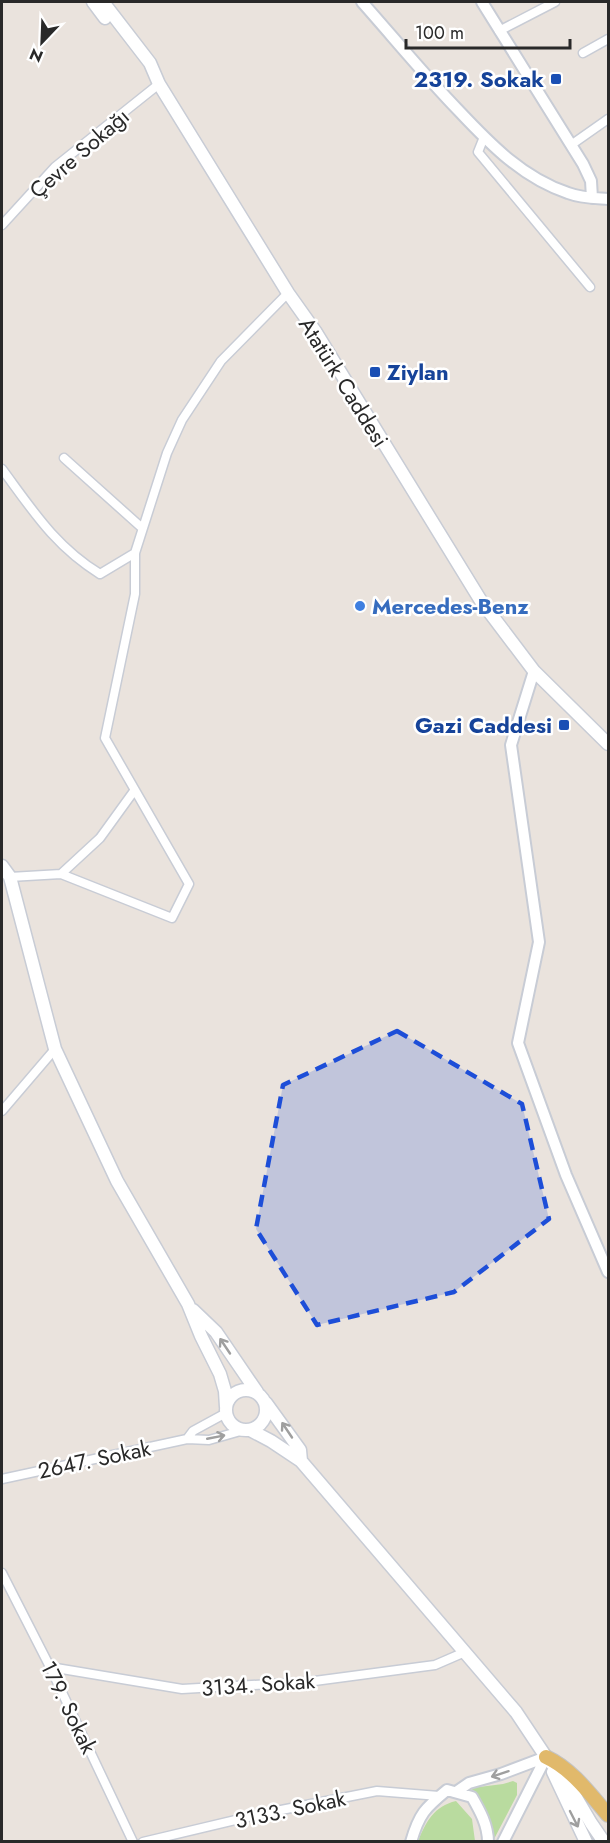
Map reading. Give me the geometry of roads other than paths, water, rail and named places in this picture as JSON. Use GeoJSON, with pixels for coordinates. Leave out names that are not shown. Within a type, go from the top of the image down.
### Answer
{"type":"FeatureCollection","features":[{"type":"Feature","properties":{"kind":"main road"},"geometry":{"type":"LineString","coordinates":[[93,2],[143,67],[159,84]]}},
{"type":"Feature","properties":{"kind":"main road","name":"Atatürk Caddesi"},"geometry":{"type":"LineString","coordinates":[[103,2],[150,63],[159,84],[288,293],[315,331],[481,601],[534,671],[609,744]]}},
{"type":"Feature","properties":{"kind":"main road"},"geometry":{"type":"LineString","coordinates":[[2,866],[10,878],[55,1049],[117,1181],[188,1304],[219,1374],[225,1391],[226,1410],[232,1424],[272,1441],[301,1461],[516,1712],[546,1757],[567,1782],[604,1842]]}},
{"type":"Feature","properties":{"kind":"main road"},"geometry":{"type":"LineString","coordinates":[[188,1304],[216,1332],[300,1450],[301,1461]]}},
{"type":"Feature","properties":{"kind":"main road"},"geometry":{"type":"LineString","coordinates":[[226,1410],[231,1396],[236,1392],[250,1389],[257,1392]]}},
{"type":"Feature","properties":{"kind":"main road"},"geometry":{"type":"LineString","coordinates":[[247,1430],[262,1424],[266,1417],[266,1403]]}},
{"type":"Feature","properties":{"kind":"main road"},"geometry":{"type":"LineString","coordinates":[[546,1757],[557,1762],[569,1772],[609,1815]]}},
{"type":"Feature","properties":{"kind":"main road"},"geometry":{"type":"LineString","coordinates":[[546,1757],[586,1842]]}},
{"type":"Feature","properties":{"kind":"street"},"geometry":{"type":"LineString","coordinates":[[362,2],[436,88],[505,158],[539,180],[570,194],[609,199]]}},
{"type":"Feature","properties":{"kind":"street"},"geometry":{"type":"LineString","coordinates":[[482,2],[571,144],[591,181],[592,198]]}},
{"type":"Feature","properties":{"kind":"street"},"geometry":{"type":"LineString","coordinates":[[499,31],[555,2]]}},
{"type":"Feature","properties":{"kind":"street"},"geometry":{"type":"LineString","coordinates":[[583,52],[609,39]]}},
{"type":"Feature","properties":{"kind":"street","name":"Çevre Sokağı"},"geometry":{"type":"LineString","coordinates":[[2,225],[55,167],[159,84]]}},
{"type":"Feature","properties":{"kind":"street"},"geometry":{"type":"LineString","coordinates":[[571,144],[609,119]]}},
{"type":"Feature","properties":{"kind":"street"},"geometry":{"type":"LineString","coordinates":[[484,138],[478,152],[590,287]]}},
{"type":"Feature","properties":{"kind":"street"},"geometry":{"type":"LineString","coordinates":[[10,878],[61,874],[172,918],[189,884],[105,738],[135,594],[135,552],[141,527],[167,453],[182,420],[220,361],[288,293]]}},
{"type":"Feature","properties":{"kind":"street"},"geometry":{"type":"LineString","coordinates":[[64,458],[141,527]]}},
{"type":"Feature","properties":{"kind":"street"},"geometry":{"type":"LineString","coordinates":[[2,469],[53,537],[82,563],[100,574],[135,552]]}},
{"type":"Feature","properties":{"kind":"street"},"geometry":{"type":"LineString","coordinates":[[534,671],[511,745],[539,942],[518,1043],[566,1175],[609,1272]]}},
{"type":"Feature","properties":{"kind":"street"},"geometry":{"type":"LineString","coordinates":[[61,874],[100,838],[134,791]]}},
{"type":"Feature","properties":{"kind":"street"},"geometry":{"type":"LineString","coordinates":[[2,1111],[55,1049]]}},
{"type":"Feature","properties":{"kind":"street"},"geometry":{"type":"LineString","coordinates":[[187,1439],[193,1431],[226,1410]]}},
{"type":"Feature","properties":{"kind":"street"},"geometry":{"type":"LineString","coordinates":[[187,1439],[209,1440],[247,1430]]}},
{"type":"Feature","properties":{"kind":"street","name":"2647. Sokak"},"geometry":{"type":"LineString","coordinates":[[2,1479],[187,1439]]}},
{"type":"Feature","properties":{"kind":"street","name":"179. Sokak"},"geometry":{"type":"LineString","coordinates":[[2,1573],[50,1666],[133,1842]]}},
{"type":"Feature","properties":{"kind":"street","name":"3134. Sokak"},"geometry":{"type":"LineString","coordinates":[[50,1666],[182,1689],[307,1682],[435,1665],[465,1652]]}},
{"type":"Feature","properties":{"kind":"street"},"geometry":{"type":"LineString","coordinates":[[456,1792],[469,1783],[546,1757]]}},
{"type":"Feature","properties":{"kind":"street"},"geometry":{"type":"LineString","coordinates":[[503,1842],[546,1757]]}},
{"type":"Feature","properties":{"kind":"street"},"geometry":{"type":"LineString","coordinates":[[411,1842],[425,1808],[447,1790],[472,1797],[482,1816],[488,1842]]}},
{"type":"Feature","properties":{"kind":"street","name":"3133. Sokak"},"geometry":{"type":"LineString","coordinates":[[143,1842],[261,1814],[377,1791],[439,1796]]}},
{"type":"Feature","properties":{"kind":"place","name":"2319. Sokak"},"geometry":{"type":"Point","coordinates":[556,79]}},
{"type":"Feature","properties":{"kind":"place","name":"Ziylan"},"geometry":{"type":"Point","coordinates":[375,372]}},
{"type":"Feature","properties":{"kind":"place","name":"Mercedes-Benz"},"geometry":{"type":"Point","coordinates":[360,606]}},
{"type":"Feature","properties":{"kind":"place","name":"Gazi Caddesi"},"geometry":{"type":"Point","coordinates":[564,725]}}]}
